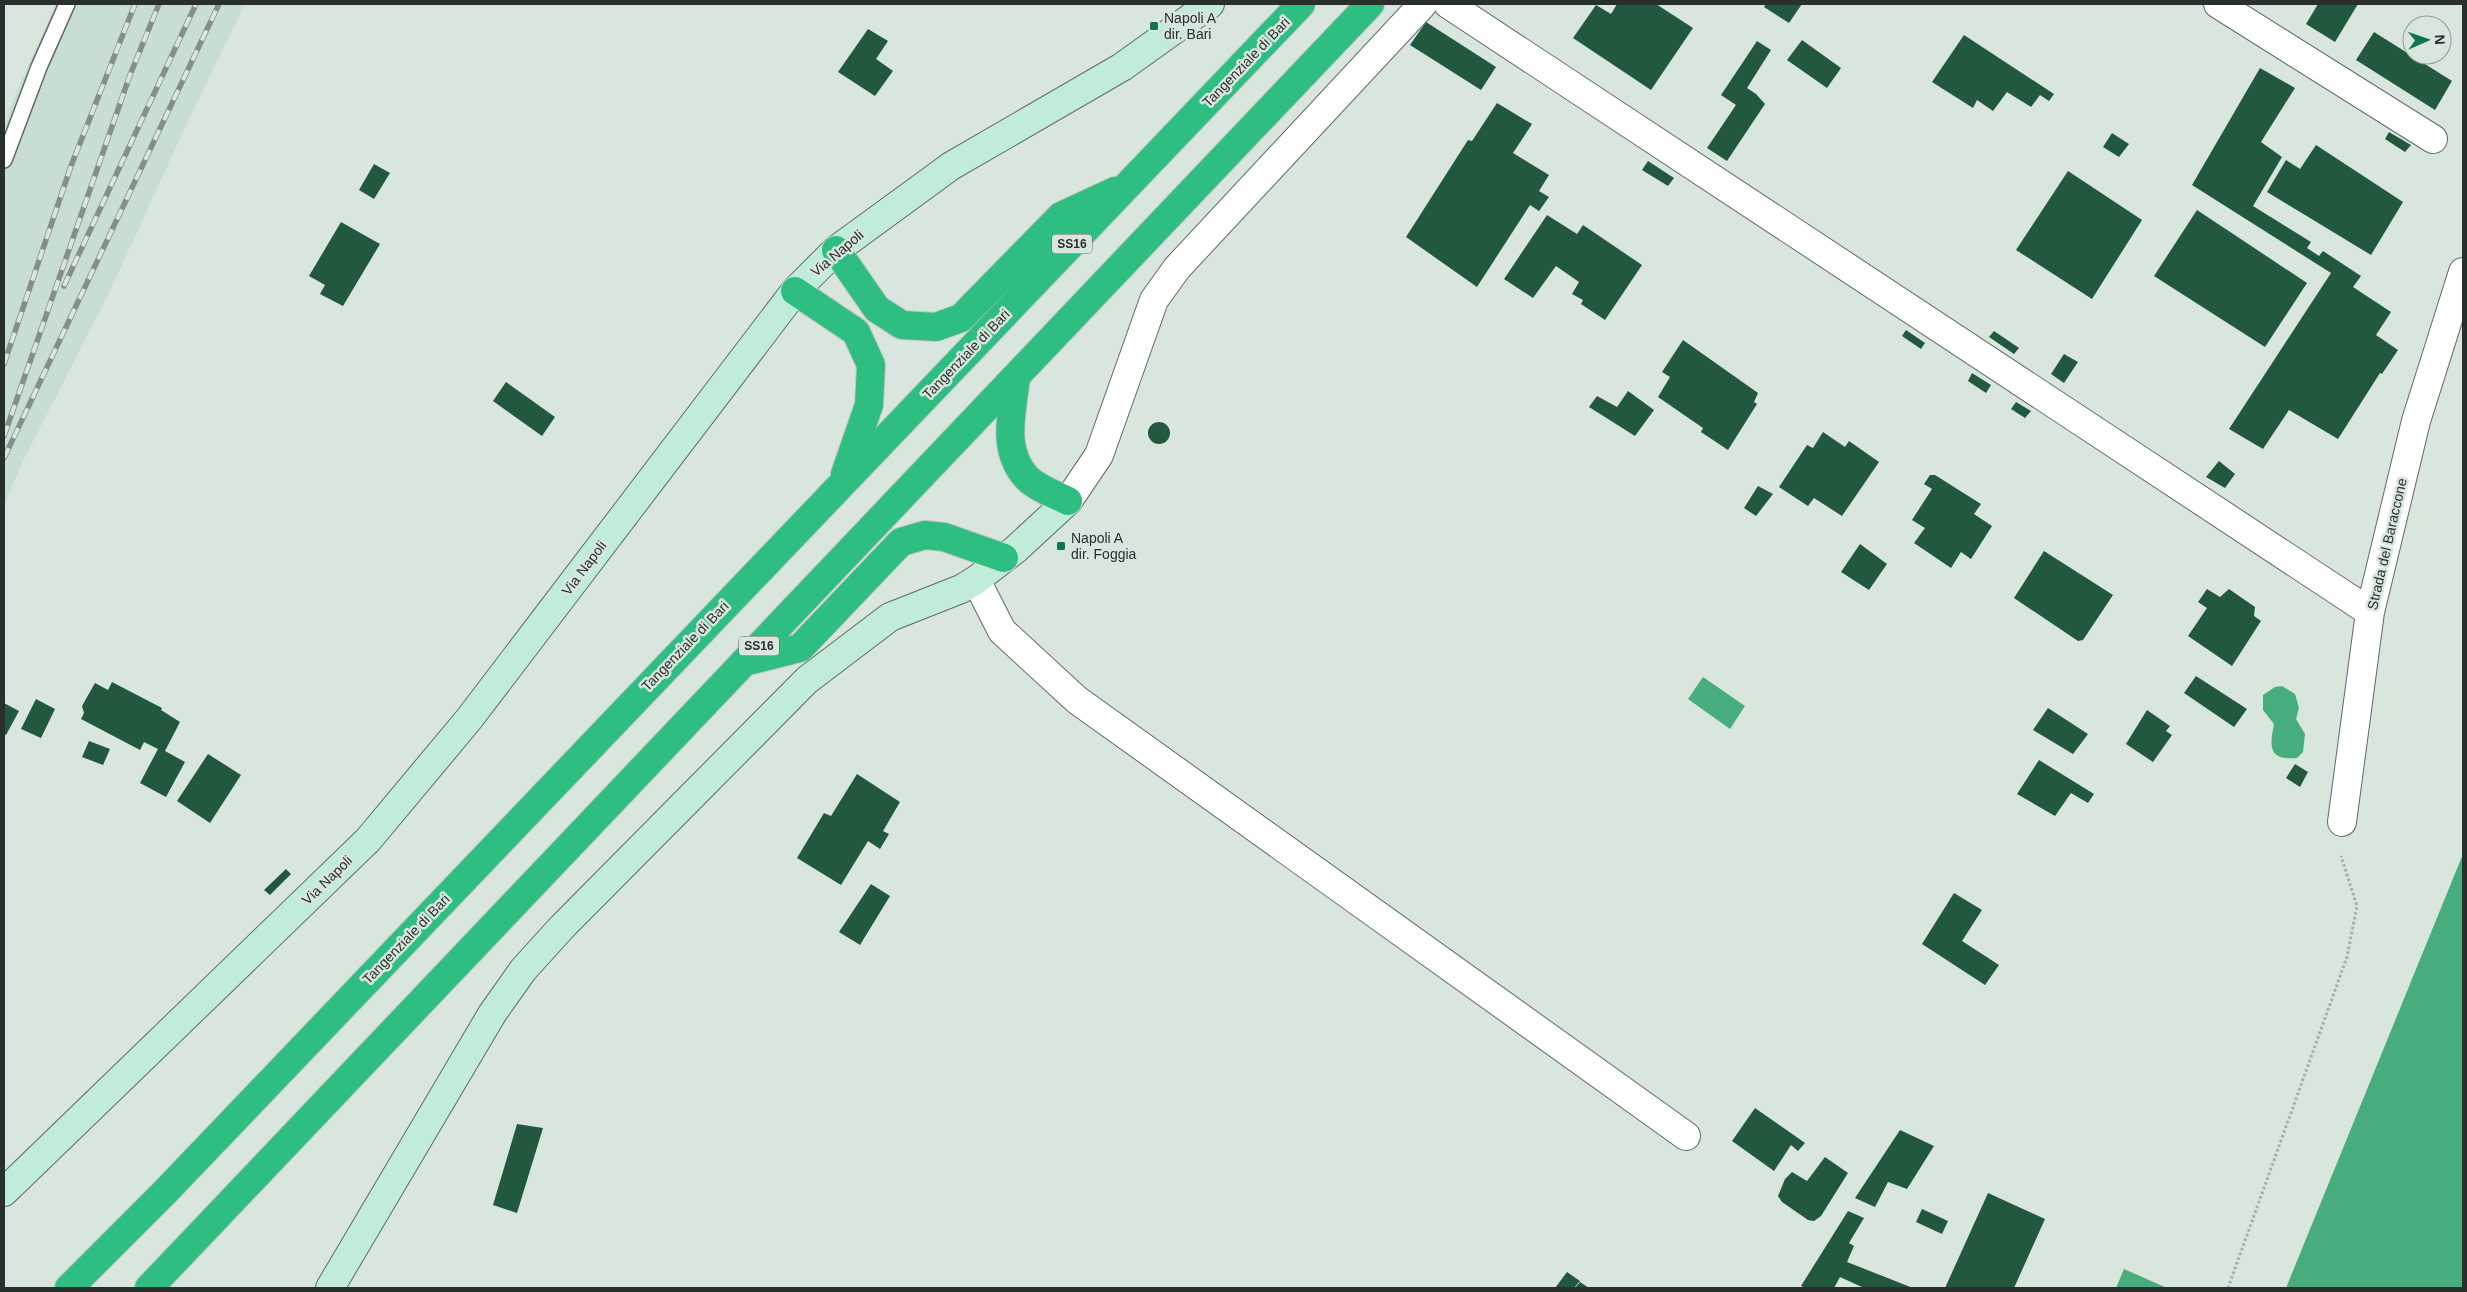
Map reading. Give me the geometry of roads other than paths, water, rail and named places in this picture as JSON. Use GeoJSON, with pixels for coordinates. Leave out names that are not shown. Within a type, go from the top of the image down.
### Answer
{"type":"FeatureCollection","features":[{"type":"Feature","properties":{"kind":"highway","name":"Tangenziale di Bari"},"geometry":{"type":"LineString","coordinates":[[69,1288],[166,1191],[1301,4]]}},
{"type":"Feature","properties":{"kind":"highway","name":"SS16"},"geometry":{"type":"LineString","coordinates":[[149,1288],[1370,4]]}},
{"type":"Feature","properties":{"kind":"highway"},"geometry":{"type":"LineString","coordinates":[[836,250],[877,309],[902,325],[936,327],[960,318],[1061,216],[1130,184]]}},
{"type":"Feature","properties":{"kind":"highway"},"geometry":{"type":"LineString","coordinates":[[795,291],[856,332],[871,365],[870,405],[842,482]]}},
{"type":"Feature","properties":{"kind":"highway"},"geometry":{"type":"LineString","coordinates":[[1016,378],[1009,438],[1014,460],[1028,480],[1068,501]]}},
{"type":"Feature","properties":{"kind":"highway"},"geometry":{"type":"LineString","coordinates":[[744,662],[800,648],[901,542],[925,535],[944,536],[1004,558]]}},
{"type":"Feature","properties":{"kind":"street","name":"Via Napoli"},"geometry":{"type":"LineString","coordinates":[[4,1192],[368,840],[469,719],[795,291],[836,250],[952,166],[1122,67],[1210,4]]}},
{"type":"Feature","properties":{"kind":"street"},"geometry":{"type":"LineString","coordinates":[[330,1288],[492,1014],[523,970],[562,926],[807,680],[890,617],[961,589],[976,580],[1004,558],[1068,501],[1099,455],[1154,300],[1177,268],[1423,4]]}},
{"type":"Feature","properties":{"kind":"street"},"geometry":{"type":"LineString","coordinates":[[1448,4],[2370,612]]}},
{"type":"Feature","properties":{"kind":"street"},"geometry":{"type":"LineString","coordinates":[[2218,4],[2433,139]]}},
{"type":"Feature","properties":{"kind":"street","name":"Strada del Baraccone"},"geometry":{"type":"LineString","coordinates":[[2342,822],[2370,612],[2416,421],[2463,272]]}},
{"type":"Feature","properties":{"kind":"street"},"geometry":{"type":"LineString","coordinates":[[976,580],[1002,631],[1078,700],[1686,1136]]}},
{"type":"Feature","properties":{"kind":"lane"},"geometry":{"type":"LineString","coordinates":[[4,160],[38,67],[67,4]]}},
{"type":"Feature","properties":{"kind":"railway"},"geometry":{"type":"LineString","coordinates":[[4,364],[71,166],[135,4]]}},
{"type":"Feature","properties":{"kind":"railway"},"geometry":{"type":"LineString","coordinates":[[4,436],[130,75],[159,4]]}},
{"type":"Feature","properties":{"kind":"railway"},"geometry":{"type":"LineString","coordinates":[[64,286],[196,4]]}},
{"type":"Feature","properties":{"kind":"railway"},"geometry":{"type":"LineString","coordinates":[[4,458],[219,4]]}},
{"type":"Feature","properties":{"kind":"place","name":"Napoli A dir. Bari"},"geometry":{"type":"Point","coordinates":[1154,26]}},
{"type":"Feature","properties":{"kind":"place","name":"Napoli A dir. Foggia"},"geometry":{"type":"Point","coordinates":[1061,546]}}]}
